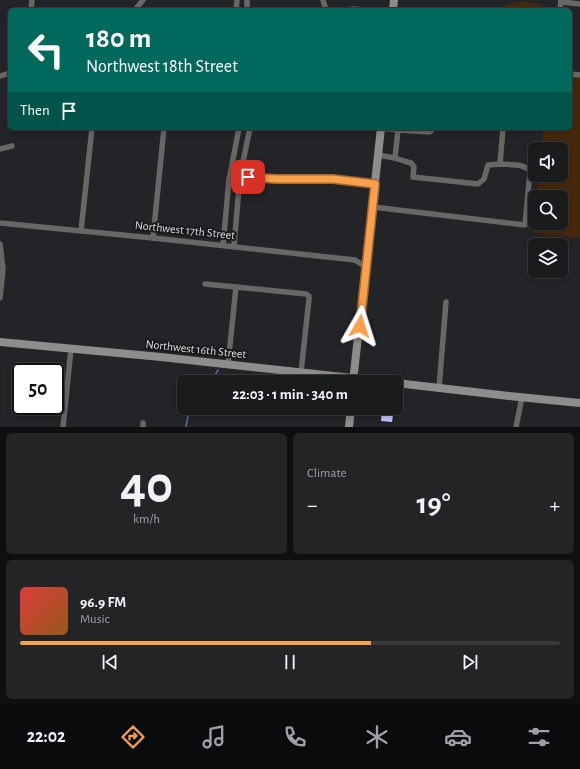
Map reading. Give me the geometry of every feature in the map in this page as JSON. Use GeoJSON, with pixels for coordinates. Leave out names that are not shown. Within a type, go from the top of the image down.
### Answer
{"type":"FeatureCollection","features":[{"type":"Feature","properties":{"kind":"street"},"geometry":{"type":"LineString","coordinates":[[137,8],[143,0]]}},
{"type":"Feature","properties":{"kind":"street"},"geometry":{"type":"LineString","coordinates":[[561,1],[580,4]]}},
{"type":"Feature","properties":{"kind":"street"},"geometry":{"type":"LineString","coordinates":[[81,232],[92,130]]}},
{"type":"Feature","properties":{"kind":"street"},"geometry":{"type":"LineString","coordinates":[[153,238],[164,130]]}},
{"type":"Feature","properties":{"kind":"street"},"geometry":{"type":"LineString","coordinates":[[223,245],[229,180],[239,130]]}},
{"type":"Feature","properties":{"kind":"street"},"geometry":{"type":"LineString","coordinates":[[234,246],[240,176],[250,130]]}},
{"type":"Feature","properties":{"kind":"street"},"geometry":{"type":"LineString","coordinates":[[354,375],[381,130]]}},
{"type":"Feature","properties":{"kind":"street"},"geometry":{"type":"LineString","coordinates":[[395,158],[398,130],[428,132],[432,130]]}},
{"type":"Feature","properties":{"kind":"street"},"geometry":{"type":"LineString","coordinates":[[500,164],[503,130]]}},
{"type":"Feature","properties":{"kind":"street"},"geometry":{"type":"LineString","coordinates":[[0,148],[12,146]]}},
{"type":"Feature","properties":{"kind":"street"},"geometry":{"type":"LineString","coordinates":[[373,207],[525,225],[530,170],[524,166],[500,164],[488,165],[484,179],[478,184],[413,177],[414,167],[412,164],[395,158],[378,156]]}},
{"type":"Feature","properties":{"kind":"street"},"geometry":{"type":"LineString","coordinates":[[240,176],[276,179],[333,179],[375,184]]}},
{"type":"Feature","properties":{"kind":"street","name":"Northwest 17th Street"},"geometry":{"type":"LineString","coordinates":[[0,224],[234,246],[354,260],[366,267]]}},
{"type":"Feature","properties":{"kind":"street"},"geometry":{"type":"LineString","coordinates":[[0,244],[3,269],[0,298]]}},
{"type":"Feature","properties":{"kind":"street"},"geometry":{"type":"LineString","coordinates":[[205,284],[306,294],[309,296],[301,372]]}},
{"type":"Feature","properties":{"kind":"street"},"geometry":{"type":"LineString","coordinates":[[228,364],[236,287]]}},
{"type":"Feature","properties":{"kind":"street"},"geometry":{"type":"LineString","coordinates":[[438,388],[446,302]]}},
{"type":"Feature","properties":{"kind":"street","name":"Northwest 16th Street"},"geometry":{"type":"LineString","coordinates":[[0,342],[161,357],[320,375]]}},
{"type":"Feature","properties":{"kind":"street"},"geometry":{"type":"LineString","coordinates":[[63,427],[71,349]]}},
{"type":"Feature","properties":{"kind":"street"},"geometry":{"type":"LineString","coordinates":[[403,384],[580,403]]}},
{"type":"Feature","properties":{"kind":"street"},"geometry":{"type":"LineString","coordinates":[[516,427],[522,397]]}},
{"type":"Feature","properties":{"kind":"street"},"geometry":{"type":"LineString","coordinates":[[349,427],[350,415]]}},
{"type":"Feature","properties":{"kind":"shaded area"},"geometry":{"type":"Polygon","coordinates":[[[516,2],[541,4],[540,8],[502,8],[516,2]]]}},
{"type":"Feature","properties":{"kind":"shaded area"},"geometry":{"type":"Polygon","coordinates":[[[572,77],[580,78],[580,238],[532,233],[532,230],[568,230],[568,190],[537,190],[538,182],[568,182],[568,142],[542,142],[544,130],[572,130],[572,77]]]}},
{"type":"Feature","properties":{"kind":"building"},"geometry":{"type":"Polygon","coordinates":[[[381,415],[393,415],[392,422],[381,421],[381,415]]]}},
{"type":"Feature","properties":{"kind":"waterway"},"geometry":{"type":"LineString","coordinates":[[215,375],[218,370]]}},
{"type":"Feature","properties":{"kind":"waterway"},"geometry":{"type":"LineString","coordinates":[[186,427],[188,415]]}},
{"type":"Feature","properties":{"kind":"route"},"geometry":{"type":"LineString","coordinates":[[248,177],[276,179],[333,179],[375,184],[360,326]]}}]}
